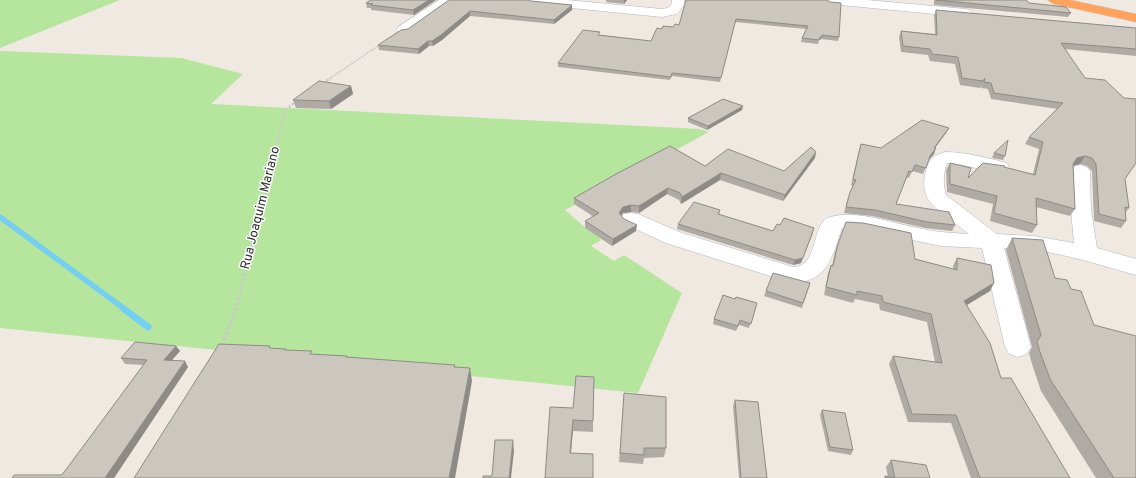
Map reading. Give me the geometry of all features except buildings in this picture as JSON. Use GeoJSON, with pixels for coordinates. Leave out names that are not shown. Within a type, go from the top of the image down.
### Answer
{"type":"FeatureCollection","features":[{"type":"Feature","properties":{"kind":"highway"},"geometry":{"type":"LineString","coordinates":[[1054,0],[1136,18]]}},
{"type":"Feature","properties":{"kind":"highway"},"geometry":{"type":"LineString","coordinates":[[1100,0],[1136,7]]}},
{"type":"Feature","properties":{"kind":"street"},"geometry":{"type":"LineString","coordinates":[[403,30],[448,0]]}},
{"type":"Feature","properties":{"kind":"street"},"geometry":{"type":"LineString","coordinates":[[531,0],[652,12],[673,11],[678,5],[678,0]]}},
{"type":"Feature","properties":{"kind":"street"},"geometry":{"type":"LineString","coordinates":[[830,0],[974,13]]}},
{"type":"Feature","properties":{"kind":"street"},"geometry":{"type":"LineString","coordinates":[[1121,27],[1136,29]]}},
{"type":"Feature","properties":{"kind":"street"},"geometry":{"type":"LineString","coordinates":[[1000,167],[953,157],[944,157],[940,159],[938,163],[933,189],[937,198],[991,240],[1018,347]]}},
{"type":"Feature","properties":{"kind":"street"},"geometry":{"type":"LineString","coordinates":[[1080,171],[1081,210],[1087,254]]}},
{"type":"Feature","properties":{"kind":"street"},"geometry":{"type":"LineString","coordinates":[[631,219],[674,238],[792,275],[800,276],[808,274],[822,256],[825,242],[832,225],[835,223],[848,221],[939,239],[974,242],[991,240],[1030,242],[1136,266]]}},
{"type":"Feature","properties":{"kind":"path"},"geometry":{"type":"LineString","coordinates":[[321,84],[403,30]]}},
{"type":"Feature","properties":{"kind":"path","name":"Rua Joaquim Mariano"},"geometry":{"type":"LineString","coordinates":[[220,347],[234,317],[284,116],[287,109],[298,100]]}},
{"type":"Feature","properties":{"kind":"green space"},"geometry":{"type":"Polygon","coordinates":[[[0,0],[120,0],[0,48],[0,0]]]}},
{"type":"Feature","properties":{"kind":"green space"},"geometry":{"type":"Polygon","coordinates":[[[0,51],[181,58],[243,74],[211,104],[700,129],[709,132],[565,210],[588,230],[592,228],[601,240],[591,246],[614,261],[624,255],[682,293],[638,393],[0,328],[0,51]]]}},
{"type":"Feature","properties":{"kind":"waterway"},"geometry":{"type":"LineString","coordinates":[[0,217],[126,310]]}},
{"type":"Feature","properties":{"kind":"waterway"},"geometry":{"type":"LineString","coordinates":[[124,309],[148,327]]}}]}
